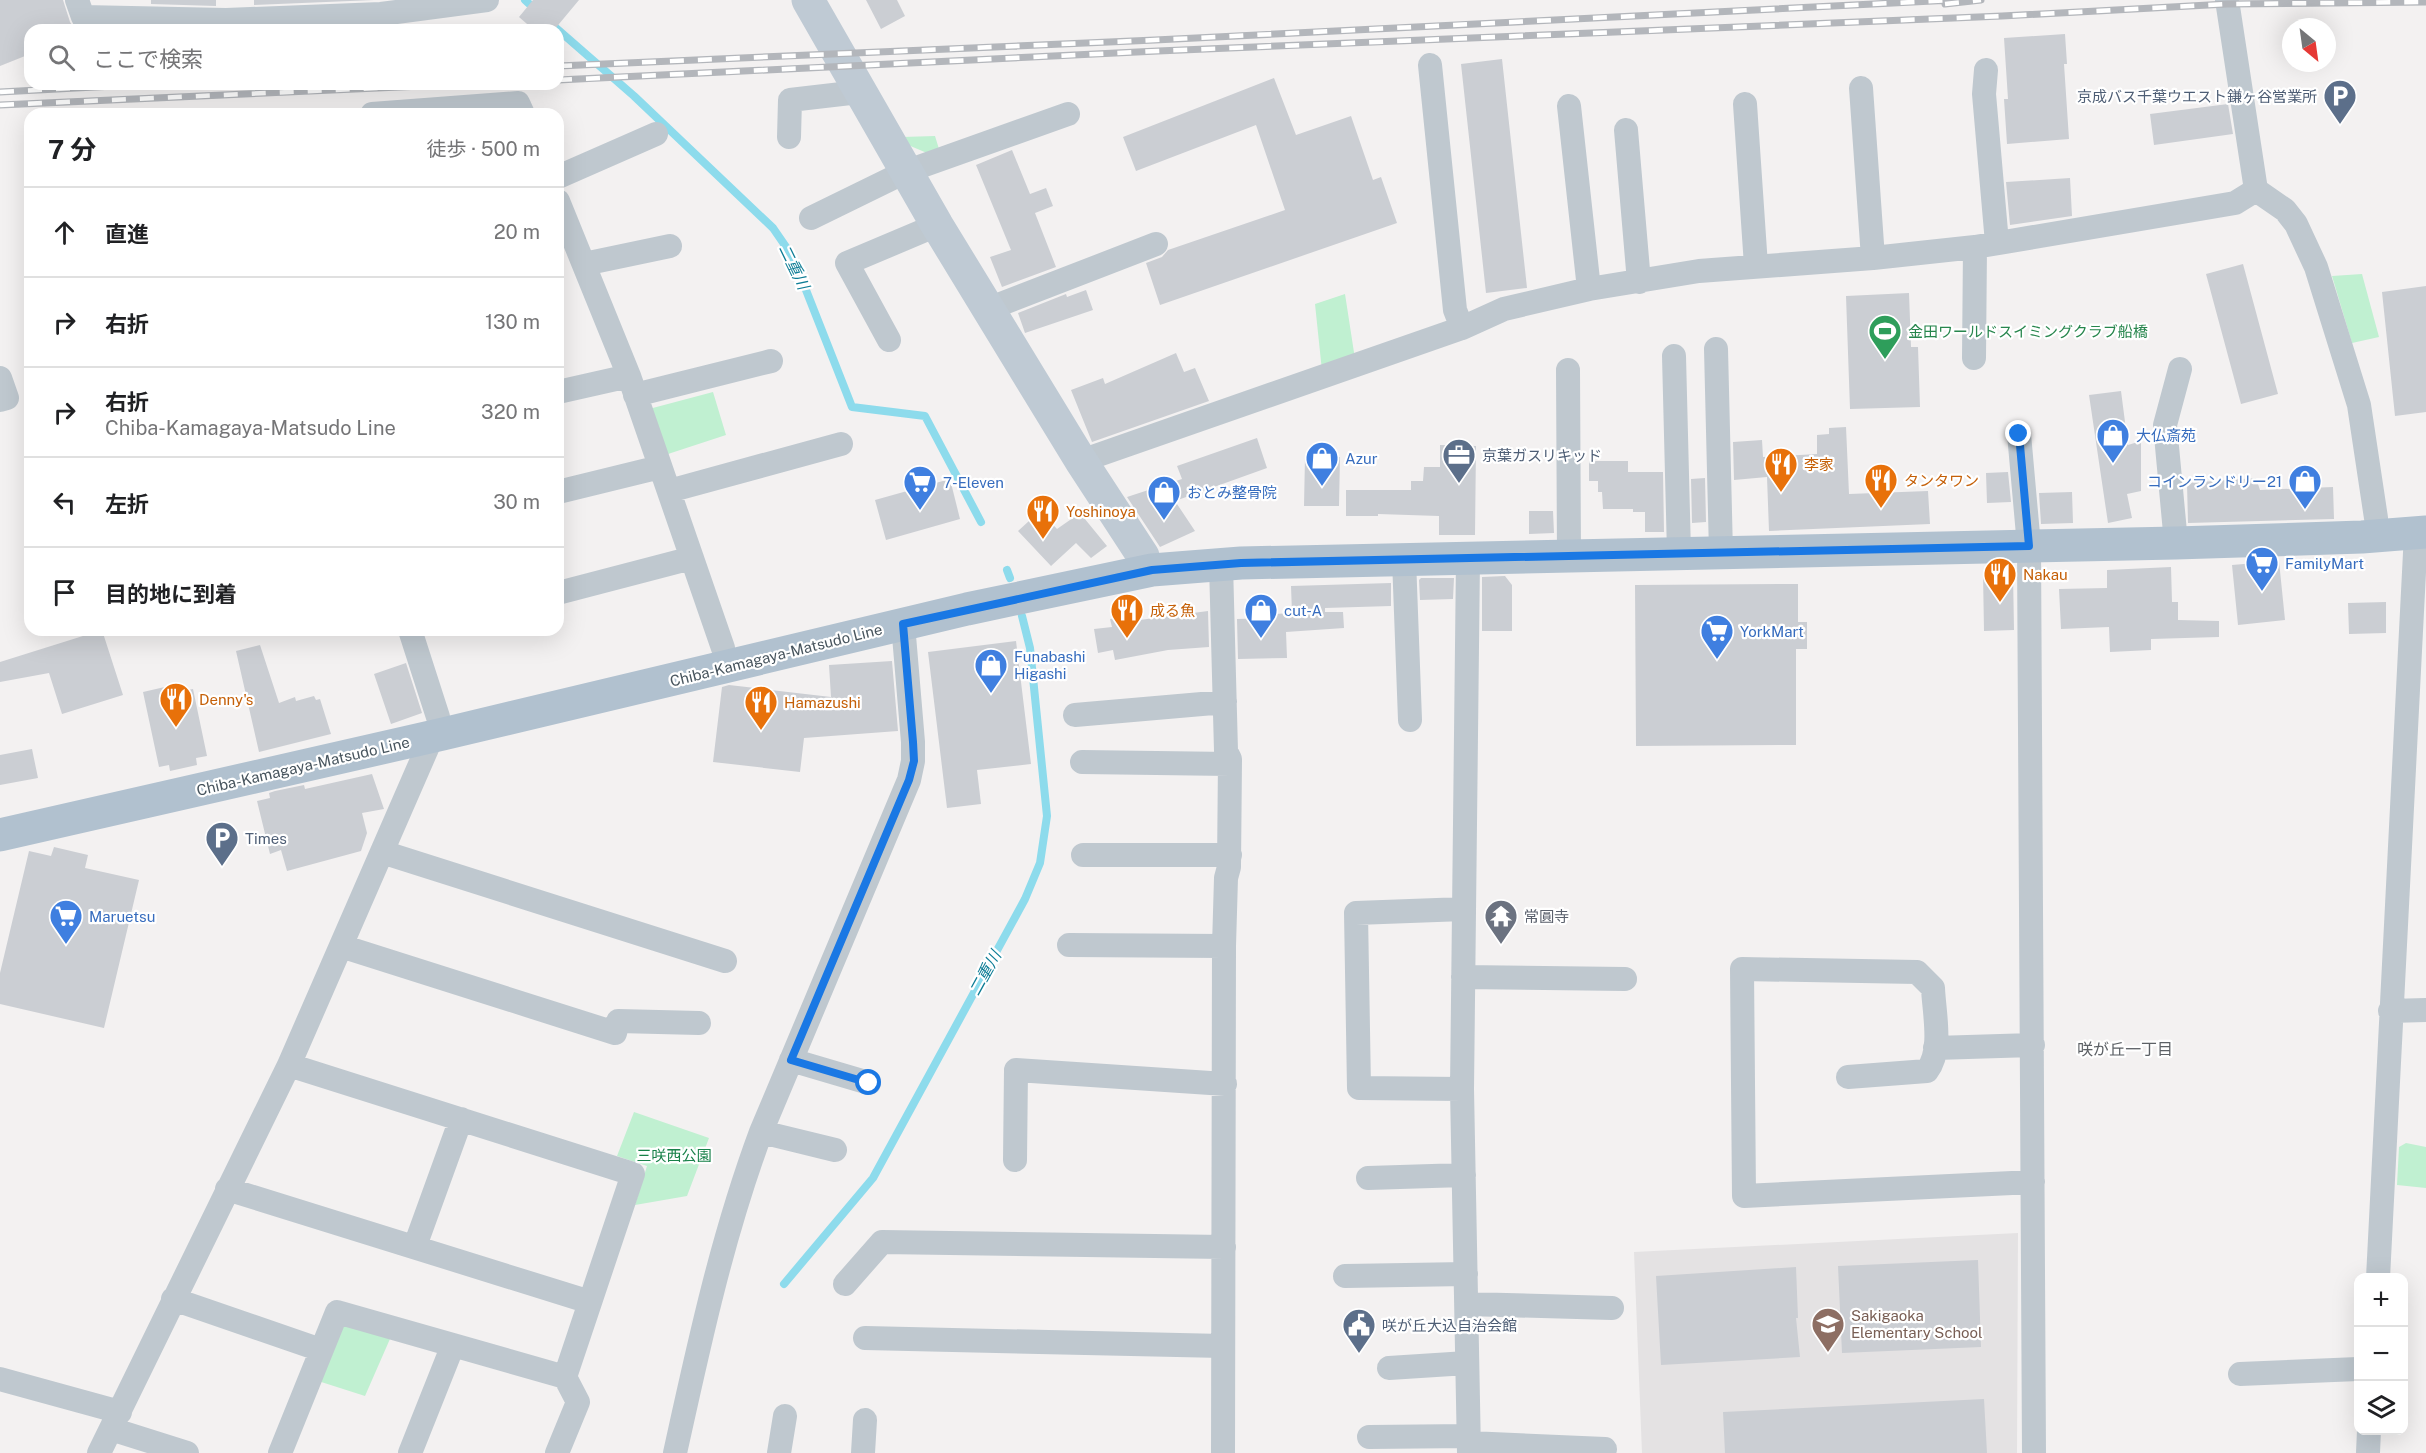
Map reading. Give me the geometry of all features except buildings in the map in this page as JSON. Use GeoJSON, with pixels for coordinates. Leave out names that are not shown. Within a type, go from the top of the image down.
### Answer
{"type":"FeatureCollection","features":[{"type":"Feature","properties":{"kind":"main road","name":"Chiba-Kamagaya-Matsudo Line"},"geometry":{"type":"LineString","coordinates":[[0,835],[435,727],[1152,570],[1221,564],[2176,543],[2421,533]]}},
{"type":"Feature","properties":{"kind":"street"},"geometry":{"type":"LineString","coordinates":[[77,0],[83,17],[226,10],[381,14],[487,0]]}},
{"type":"Feature","properties":{"kind":"street"},"geometry":{"type":"LineString","coordinates":[[808,0],[841,54],[859,93],[905,172],[1081,461],[1143,556]]}},
{"type":"Feature","properties":{"kind":"street"},"geometry":{"type":"LineString","coordinates":[[2227,0],[2256,190],[2285,210],[2296,224],[2316,267],[2359,405],[2376,518]]}},
{"type":"Feature","properties":{"kind":"street"},"geometry":{"type":"LineString","coordinates":[[1430,65],[1455,310],[1462,328]]}},
{"type":"Feature","properties":{"kind":"street"},"geometry":{"type":"LineString","coordinates":[[1974,358],[1986,245],[1984,94],[1986,70]]}},
{"type":"Feature","properties":{"kind":"street"},"geometry":{"type":"LineString","coordinates":[[1860,88],[1873,258]]}},
{"type":"Feature","properties":{"kind":"street"},"geometry":{"type":"LineString","coordinates":[[789,137],[790,100],[859,93]]}},
{"type":"Feature","properties":{"kind":"street"},"geometry":{"type":"LineString","coordinates":[[468,108],[518,103],[520,108]]}},
{"type":"Feature","properties":{"kind":"street"},"geometry":{"type":"LineString","coordinates":[[1745,104],[1756,266]]}},
{"type":"Feature","properties":{"kind":"street"},"geometry":{"type":"LineString","coordinates":[[1569,106],[1589,289]]}},
{"type":"Feature","properties":{"kind":"street"},"geometry":{"type":"LineString","coordinates":[[811,218],[905,172],[1068,114]]}},
{"type":"Feature","properties":{"kind":"street"},"geometry":{"type":"LineString","coordinates":[[1626,130],[1639,282]]}},
{"type":"Feature","properties":{"kind":"street"},"geometry":{"type":"LineString","coordinates":[[564,174],[656,134]]}},
{"type":"Feature","properties":{"kind":"street"},"geometry":{"type":"LineString","coordinates":[[1081,461],[1462,328],[1504,309],[1589,289],[1699,271],[1873,258],[1986,245],[2235,203],[2256,190]]}},
{"type":"Feature","properties":{"kind":"street"},"geometry":{"type":"LineString","coordinates":[[564,216],[632,385],[723,648]]}},
{"type":"Feature","properties":{"kind":"street"},"geometry":{"type":"LineString","coordinates":[[889,340],[847,263],[937,225]]}},
{"type":"Feature","properties":{"kind":"street"},"geometry":{"type":"LineString","coordinates":[[988,309],[1156,244]]}},
{"type":"Feature","properties":{"kind":"street"},"geometry":{"type":"LineString","coordinates":[[584,264],[670,246]]}},
{"type":"Feature","properties":{"kind":"street"},"geometry":{"type":"LineString","coordinates":[[1716,349],[1721,553]]}},
{"type":"Feature","properties":{"kind":"street"},"geometry":{"type":"LineString","coordinates":[[1674,356],[1679,553]]}},
{"type":"Feature","properties":{"kind":"street"},"geometry":{"type":"LineString","coordinates":[[564,391],[632,385],[771,361]]}},
{"type":"Feature","properties":{"kind":"street"},"geometry":{"type":"LineString","coordinates":[[2176,543],[2165,425],[2180,369]]}},
{"type":"Feature","properties":{"kind":"street"},"geometry":{"type":"LineString","coordinates":[[1568,370],[1569,556]]}},
{"type":"Feature","properties":{"kind":"street"},"geometry":{"type":"LineString","coordinates":[[0,378],[7,398],[0,400]]}},
{"type":"Feature","properties":{"kind":"street"},"geometry":{"type":"LineString","coordinates":[[2019,434],[2029,546],[2034,1453]]}},
{"type":"Feature","properties":{"kind":"street"},"geometry":{"type":"LineString","coordinates":[[669,491],[842,444]]}},
{"type":"Feature","properties":{"kind":"street"},"geometry":{"type":"LineString","coordinates":[[564,491],[660,467]]}},
{"type":"Feature","properties":{"kind":"street"},"geometry":{"type":"LineString","coordinates":[[2378,1273],[2391,1011],[2415,758],[2421,533]]}},
{"type":"Feature","properties":{"kind":"street"},"geometry":{"type":"LineString","coordinates":[[564,591],[693,558]]}},
{"type":"Feature","properties":{"kind":"street"},"geometry":{"type":"LineString","coordinates":[[1468,558],[1462,1089],[1469,1444]]}},
{"type":"Feature","properties":{"kind":"street"},"geometry":{"type":"LineString","coordinates":[[1404,559],[1410,720]]}},
{"type":"Feature","properties":{"kind":"street"},"geometry":{"type":"LineString","coordinates":[[1221,564],[1226,751],[1230,764],[1230,855],[1226,878],[1224,946],[1223,1453]]}},
{"type":"Feature","properties":{"kind":"street"},"geometry":{"type":"LineString","coordinates":[[675,1453],[714,1279],[740,1190],[761,1132],[909,780],[914,761],[903,624]]}},
{"type":"Feature","properties":{"kind":"street"},"geometry":{"type":"LineString","coordinates":[[99,1453],[289,1065],[435,727],[413,636]]}},
{"type":"Feature","properties":{"kind":"street"},"geometry":{"type":"LineString","coordinates":[[1075,715],[1225,702]]}},
{"type":"Feature","properties":{"kind":"street"},"geometry":{"type":"LineString","coordinates":[[1082,762],[1230,764]]}},
{"type":"Feature","properties":{"kind":"street"},"geometry":{"type":"LineString","coordinates":[[382,852],[725,961]]}},
{"type":"Feature","properties":{"kind":"street"},"geometry":{"type":"LineString","coordinates":[[1083,855],[1230,855]]}},
{"type":"Feature","properties":{"kind":"street"},"geometry":{"type":"LineString","coordinates":[[1462,1089],[1359,1088],[1356,913],[1464,909]]}},
{"type":"Feature","properties":{"kind":"street"},"geometry":{"type":"LineString","coordinates":[[1069,945],[1224,946]]}},
{"type":"Feature","properties":{"kind":"street"},"geometry":{"type":"LineString","coordinates":[[341,946],[615,1033],[618,1021],[699,1023]]}},
{"type":"Feature","properties":{"kind":"street"},"geometry":{"type":"LineString","coordinates":[[1848,1077],[1927,1071],[1935,1048],[1933,988],[1917,972],[1742,969],[1744,1196],[2033,1182]]}},
{"type":"Feature","properties":{"kind":"street"},"geometry":{"type":"LineString","coordinates":[[1463,977],[1625,979]]}},
{"type":"Feature","properties":{"kind":"street"},"geometry":{"type":"LineString","coordinates":[[2391,1011],[2426,1010]]}},
{"type":"Feature","properties":{"kind":"street"},"geometry":{"type":"LineString","coordinates":[[1935,1048],[2033,1045]]}},
{"type":"Feature","properties":{"kind":"street"},"geometry":{"type":"LineString","coordinates":[[791,1060],[869,1083]]}},
{"type":"Feature","properties":{"kind":"street"},"geometry":{"type":"LineString","coordinates":[[289,1065],[633,1174],[565,1377],[578,1402],[557,1453]]}},
{"type":"Feature","properties":{"kind":"street"},"geometry":{"type":"LineString","coordinates":[[1015,1160],[1016,1070],[1225,1084]]}},
{"type":"Feature","properties":{"kind":"street"},"geometry":{"type":"LineString","coordinates":[[415,1246],[461,1119]]}},
{"type":"Feature","properties":{"kind":"street"},"geometry":{"type":"LineString","coordinates":[[761,1132],[835,1150]]}},
{"type":"Feature","properties":{"kind":"street"},"geometry":{"type":"LineString","coordinates":[[1368,1178],[1464,1175]]}},
{"type":"Feature","properties":{"kind":"street"},"geometry":{"type":"LineString","coordinates":[[227,1189],[590,1302]]}},
{"type":"Feature","properties":{"kind":"street"},"geometry":{"type":"LineString","coordinates":[[845,1284],[882,1242],[1224,1246]]}},
{"type":"Feature","properties":{"kind":"street"},"geometry":{"type":"LineString","coordinates":[[1346,1276],[1466,1274]]}},
{"type":"Feature","properties":{"kind":"street"},"geometry":{"type":"LineString","coordinates":[[173,1299],[321,1350]]}},
{"type":"Feature","properties":{"kind":"street"},"geometry":{"type":"LineString","coordinates":[[1467,1304],[1612,1308]]}},
{"type":"Feature","properties":{"kind":"street"},"geometry":{"type":"LineString","coordinates":[[280,1453],[337,1312],[565,1377]]}},
{"type":"Feature","properties":{"kind":"street"},"geometry":{"type":"LineString","coordinates":[[865,1338],[1223,1346]]}},
{"type":"Feature","properties":{"kind":"street"},"geometry":{"type":"LineString","coordinates":[[410,1453],[453,1345]]}},
{"type":"Feature","properties":{"kind":"street"},"geometry":{"type":"LineString","coordinates":[[1389,1368],[1467,1363]]}},
{"type":"Feature","properties":{"kind":"street"},"geometry":{"type":"LineString","coordinates":[[2240,1374],[2354,1369]]}},
{"type":"Feature","properties":{"kind":"street"},"geometry":{"type":"LineString","coordinates":[[0,1379],[115,1420],[187,1453]]}},
{"type":"Feature","properties":{"kind":"street"},"geometry":{"type":"LineString","coordinates":[[779,1453],[785,1416]]}},
{"type":"Feature","properties":{"kind":"street"},"geometry":{"type":"LineString","coordinates":[[863,1453],[865,1420]]}},
{"type":"Feature","properties":{"kind":"street"},"geometry":{"type":"LineString","coordinates":[[2368,1453],[2369,1435]]}},
{"type":"Feature","properties":{"kind":"street"},"geometry":{"type":"LineString","coordinates":[[1369,1437],[1469,1444],[1605,1449]]}},
{"type":"Feature","properties":{"kind":"shaded area","name":"Sakigaoka Elementary School"},"geometry":{"type":"Polygon","coordinates":[[[2018,1233],[2017,1453],[1642,1453],[1634,1252],[2018,1233]]]}},
{"type":"Feature","properties":{"kind":"green space"},"geometry":{"type":"Polygon","coordinates":[[[935,136],[939,149],[927,153],[908,145],[902,137],[935,136]]]}},
{"type":"Feature","properties":{"kind":"green space"},"geometry":{"type":"Polygon","coordinates":[[[2362,274],[2379,337],[2352,343],[2332,276],[2362,274]]]}},
{"type":"Feature","properties":{"kind":"green space"},"geometry":{"type":"Polygon","coordinates":[[[1345,294],[1355,359],[1322,371],[1315,304],[1345,294]]]}},
{"type":"Feature","properties":{"kind":"green space"},"geometry":{"type":"Polygon","coordinates":[[[713,392],[726,435],[665,455],[649,409],[713,392]]]}},
{"type":"Feature","properties":{"kind":"green space","name":"三咲西公園"},"geometry":{"type":"Polygon","coordinates":[[[634,1112],[709,1138],[687,1196],[635,1205],[647,1166],[617,1156],[634,1112]]]}},
{"type":"Feature","properties":{"kind":"green space"},"geometry":{"type":"Polygon","coordinates":[[[2406,1143],[2426,1147],[2426,1188],[2397,1185],[2399,1147],[2406,1143]]]}},
{"type":"Feature","properties":{"kind":"green space"},"geometry":{"type":"Polygon","coordinates":[[[338,1315],[393,1332],[365,1396],[315,1380],[338,1315]]]}},
{"type":"Feature","properties":{"kind":"waterway","name":"二重川"},"geometry":{"type":"LineString","coordinates":[[525,0],[537,11]]}},
{"type":"Feature","properties":{"kind":"waterway","name":"二重川"},"geometry":{"type":"LineString","coordinates":[[548,21],[551,24]]}},
{"type":"Feature","properties":{"kind":"waterway","name":"二重川"},"geometry":{"type":"LineString","coordinates":[[564,35],[634,96],[773,228],[793,257],[852,407],[925,416],[981,522]]}},
{"type":"Feature","properties":{"kind":"waterway","name":"二重川"},"geometry":{"type":"LineString","coordinates":[[1007,570],[1010,578]]}},
{"type":"Feature","properties":{"kind":"waterway","name":"二重川"},"geometry":{"type":"LineString","coordinates":[[784,1284],[873,1178],[1025,899],[1040,863],[1047,816],[1030,648],[1022,616]]}},
{"type":"Feature","properties":{"kind":"railway"},"geometry":{"type":"LineString","coordinates":[[564,66],[1155,40],[1953,0]]}},
{"type":"Feature","properties":{"kind":"railway"},"geometry":{"type":"LineString","coordinates":[[1945,4],[1981,0]]}},
{"type":"Feature","properties":{"kind":"railway"},"geometry":{"type":"LineString","coordinates":[[564,80],[2227,4],[2426,2]]}},
{"type":"Feature","properties":{"kind":"railway"},"geometry":{"type":"LineString","coordinates":[[0,92],[38,90]]}},
{"type":"Feature","properties":{"kind":"railway"},"geometry":{"type":"LineString","coordinates":[[0,105],[334,90]]}},
{"type":"Feature","properties":{"kind":"place","name":"京成バス千葉ウエスト鎌ヶ谷営業所"},"geometry":{"type":"Point","coordinates":[2340,125]}},
{"type":"Feature","properties":{"kind":"place","name":"金田ワールドスイミングクラブ船橋"},"geometry":{"type":"Point","coordinates":[1885,360]}},
{"type":"Feature","properties":{"kind":"place","name":"大仏斎苑"},"geometry":{"type":"Point","coordinates":[2113,464]}},
{"type":"Feature","properties":{"kind":"place","name":"京葉ガスリキッド"},"geometry":{"type":"Point","coordinates":[1459,484]}},
{"type":"Feature","properties":{"kind":"place","name":"Azur"},"geometry":{"type":"Point","coordinates":[1322,487]}},
{"type":"Feature","properties":{"kind":"place","name":"李家"},"geometry":{"type":"Point","coordinates":[1781,493]}},
{"type":"Feature","properties":{"kind":"place","name":"タンタワン"},"geometry":{"type":"Point","coordinates":[1881,509]}},
{"type":"Feature","properties":{"kind":"place","name":"コインランドリー21"},"geometry":{"type":"Point","coordinates":[2305,510]}},
{"type":"Feature","properties":{"kind":"place","name":"7-Eleven"},"geometry":{"type":"Point","coordinates":[920,511]}},
{"type":"Feature","properties":{"kind":"place","name":"おとみ整骨院"},"geometry":{"type":"Point","coordinates":[1164,521]}},
{"type":"Feature","properties":{"kind":"place","name":"Yoshinoya"},"geometry":{"type":"Point","coordinates":[1043,540]}},
{"type":"Feature","properties":{"kind":"place","name":"FamilyMart"},"geometry":{"type":"Point","coordinates":[2262,592]}},
{"type":"Feature","properties":{"kind":"place","name":"Nakau"},"geometry":{"type":"Point","coordinates":[2000,603]}},
{"type":"Feature","properties":{"kind":"place","name":"成る魚"},"geometry":{"type":"Point","coordinates":[1127,639]}},
{"type":"Feature","properties":{"kind":"place","name":"cut-A"},"geometry":{"type":"Point","coordinates":[1261,639]}},
{"type":"Feature","properties":{"kind":"place","name":"YorkMart"},"geometry":{"type":"Point","coordinates":[1717,660]}},
{"type":"Feature","properties":{"kind":"place","name":"Funabashi Higashi"},"geometry":{"type":"Point","coordinates":[991,694]}},
{"type":"Feature","properties":{"kind":"place","name":"Denny's"},"geometry":{"type":"Point","coordinates":[176,728]}},
{"type":"Feature","properties":{"kind":"place","name":"Hamazushi"},"geometry":{"type":"Point","coordinates":[761,731]}},
{"type":"Feature","properties":{"kind":"place","name":"Times"},"geometry":{"type":"Point","coordinates":[222,867]}},
{"type":"Feature","properties":{"kind":"place","name":"Maruetsu"},"geometry":{"type":"Point","coordinates":[66,945]}},
{"type":"Feature","properties":{"kind":"place","name":"常圓寺"},"geometry":{"type":"Point","coordinates":[1501,945]}},
{"type":"Feature","properties":{"kind":"place","name":"Sakigaoka Elementary School"},"geometry":{"type":"Point","coordinates":[1828,1353]}},
{"type":"Feature","properties":{"kind":"place","name":"咲が丘大込自治会館"},"geometry":{"type":"Point","coordinates":[1359,1354]}},
{"type":"Feature","properties":{"kind":"district","name":"咲が丘一丁目"},"geometry":{"type":"Point","coordinates":[2125,1049]}},
{"type":"Feature","properties":{"kind":"route"},"geometry":{"type":"LineString","coordinates":[[869,1083],[791,1060],[909,780],[914,761],[903,624],[1152,570],[1241,563],[2029,546],[2019,434]]}}]}
